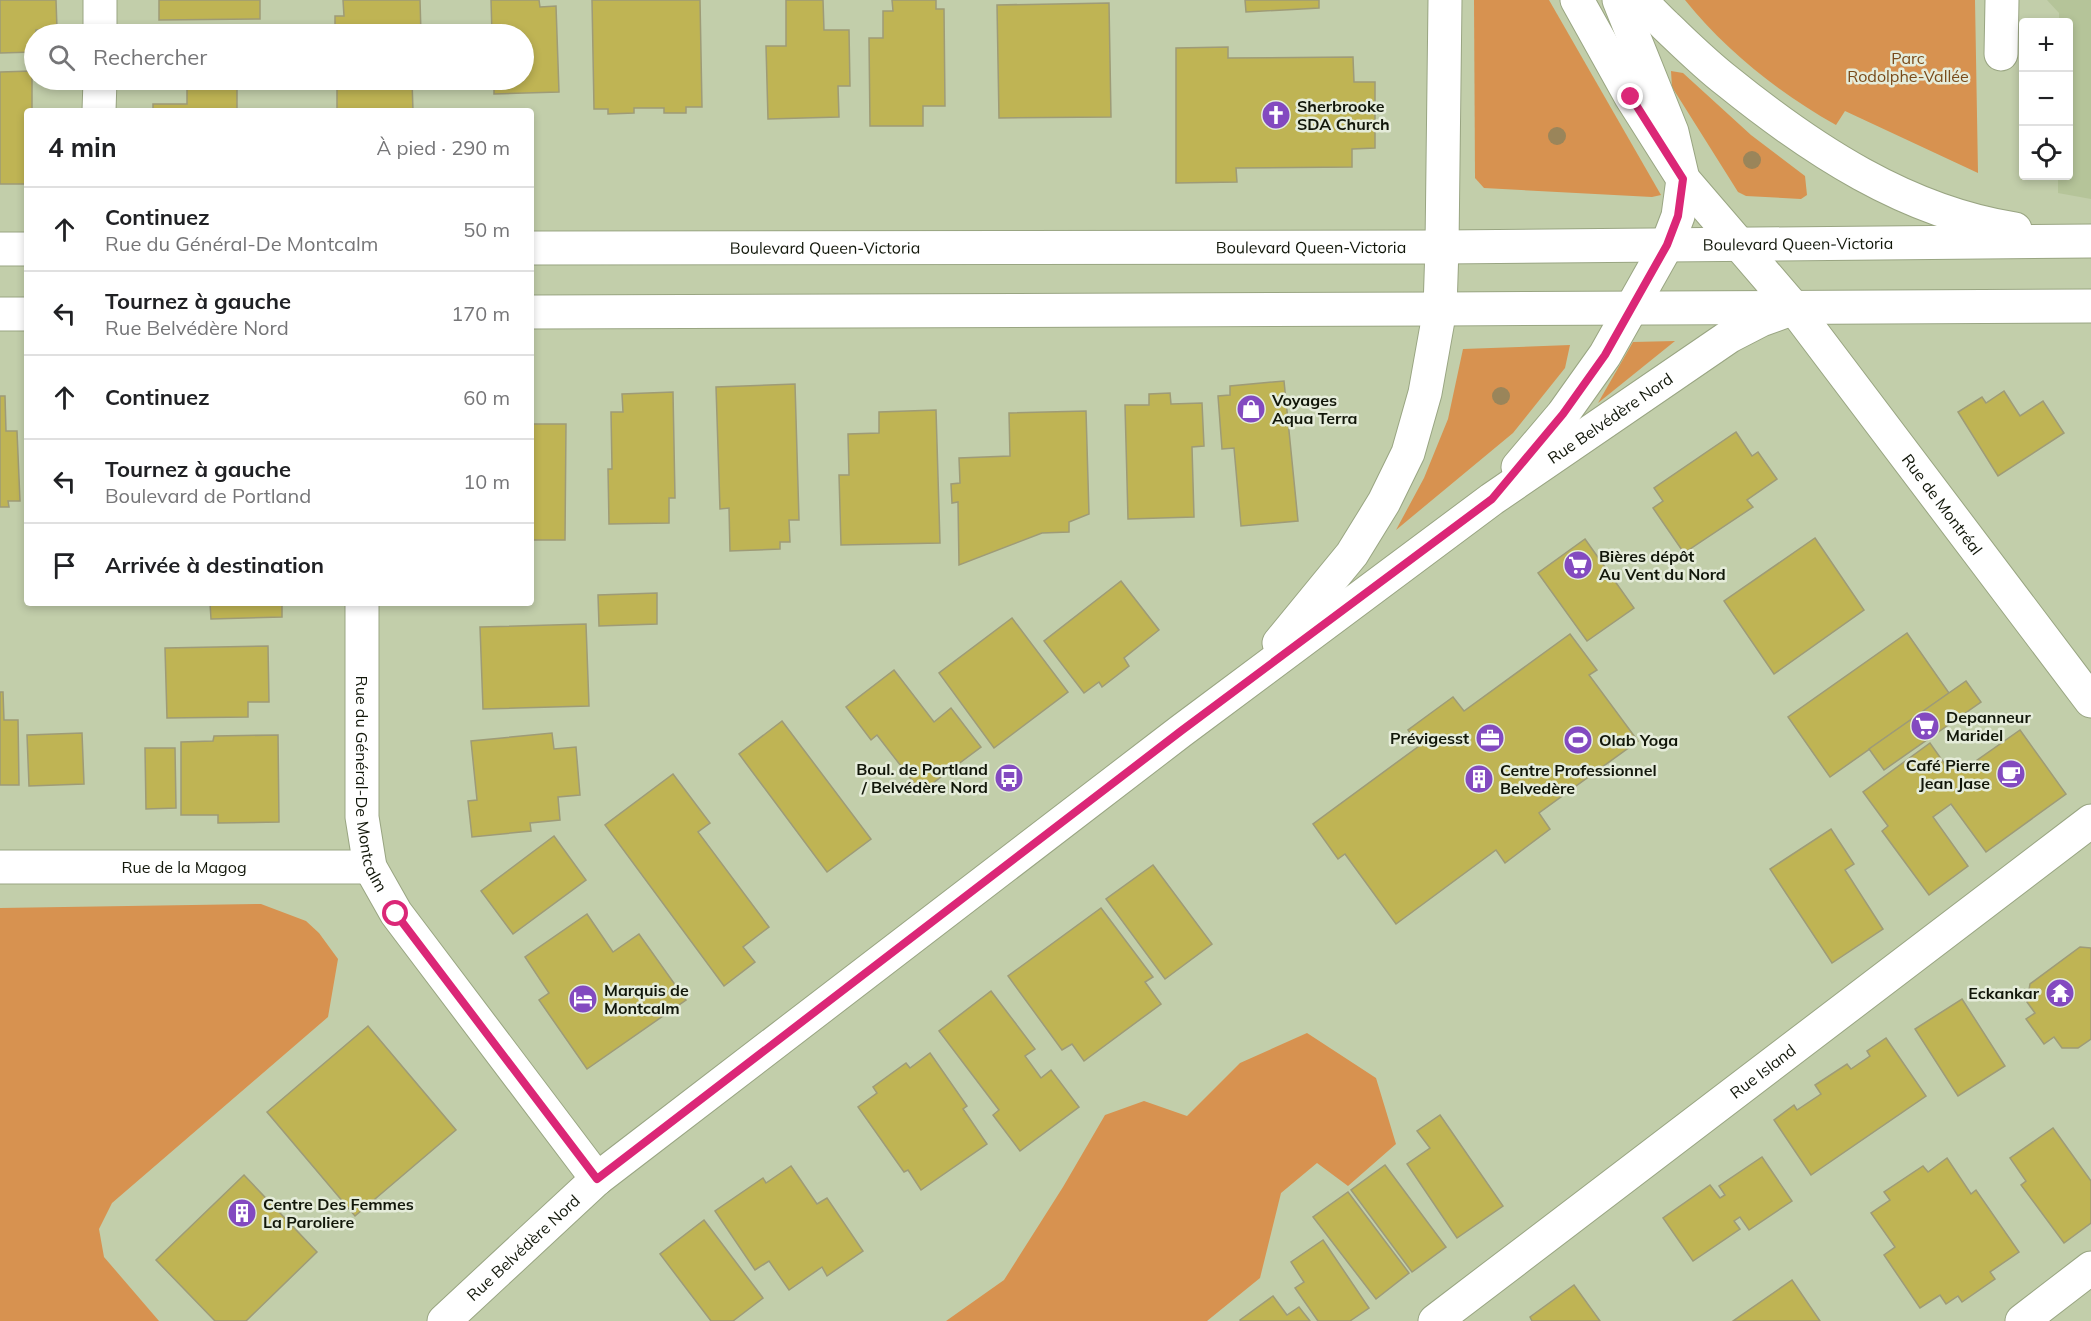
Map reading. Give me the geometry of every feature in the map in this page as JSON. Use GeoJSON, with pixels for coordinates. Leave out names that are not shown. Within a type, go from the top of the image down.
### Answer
{"type":"FeatureCollection","features":[{"type":"Feature","properties":{"kind":"main road"},"geometry":{"type":"LineString","coordinates":[[100,0],[100,24]]}},
{"type":"Feature","properties":{"kind":"main road"},"geometry":{"type":"LineString","coordinates":[[1245,684],[1352,554],[1384,502],[1408,453],[1425,393],[1440,309],[1443,247],[1445,0]]}},
{"type":"Feature","properties":{"kind":"main road","name":"Rue de Montréal"},"geometry":{"type":"LineString","coordinates":[[1577,0],[1631,97],[1683,179],[1794,308],[2091,701]]}},
{"type":"Feature","properties":{"kind":"main road"},"geometry":{"type":"LineString","coordinates":[[1492,499],[1563,414],[1605,355],[1667,245],[1678,216],[1683,179],[1672,132],[1619,0]]}},
{"type":"Feature","properties":{"kind":"main road"},"geometry":{"type":"LineString","coordinates":[[1641,0],[1702,61],[1774,119],[1838,161],[1914,201],[1955,215],[2010,228],[2091,240]]}},
{"type":"Feature","properties":{"kind":"main road"},"geometry":{"type":"LineString","coordinates":[[2001,54],[2002,0]]}},
{"type":"Feature","properties":{"kind":"main road"},"geometry":{"type":"LineString","coordinates":[[99,90],[99,108]]}},
{"type":"Feature","properties":{"kind":"main road","name":"Boulevard Queen-Victoria"},"geometry":{"type":"LineString","coordinates":[[534,248],[1443,247],[2091,240]]}},
{"type":"Feature","properties":{"kind":"main road"},"geometry":{"type":"LineString","coordinates":[[0,249],[24,249]]}},
{"type":"Feature","properties":{"kind":"main road"},"geometry":{"type":"LineString","coordinates":[[534,312],[2091,306]]}},
{"type":"Feature","properties":{"kind":"main road","name":"Rue Belvédère Nord"},"geometry":{"type":"LineString","coordinates":[[444,1321],[597,1179],[1245,684],[1492,499],[1730,336],[1761,320],[1794,308]]}},
{"type":"Feature","properties":{"kind":"main road"},"geometry":{"type":"LineString","coordinates":[[0,314],[24,314]]}},
{"type":"Feature","properties":{"kind":"main road","name":"Rue du Général-De Montcalm"},"geometry":{"type":"LineString","coordinates":[[362,606],[362,817],[370,867],[396,914],[597,1179]]}},
{"type":"Feature","properties":{"kind":"main road","name":"Rue Island"},"geometry":{"type":"LineString","coordinates":[[1435,1321],[2091,821]]}},
{"type":"Feature","properties":{"kind":"main road","name":"Rue de la Magog"},"geometry":{"type":"LineString","coordinates":[[0,867],[370,867]]}},
{"type":"Feature","properties":{"kind":"main road"},"geometry":{"type":"LineString","coordinates":[[2022,1321],[2091,1268]]}},
{"type":"Feature","properties":{"kind":"shaded area"},"geometry":{"type":"Polygon","coordinates":[[[2047,0],[2091,0],[2091,199],[2058,193],[2058,180],[2073,180],[2073,18],[2059,18],[2059,13],[2047,0]]]}},
{"type":"Feature","properties":{"kind":"green space"},"geometry":{"type":"Polygon","coordinates":[[[1474,0],[1549,0],[1661,195],[1652,197],[1484,188],[1475,178],[1474,0]]]}},
{"type":"Feature","properties":{"kind":"green space","name":"Parc Rodolphe-Vallée"},"geometry":{"type":"Polygon","coordinates":[[[1685,0],[1975,0],[1978,173],[1845,111],[1836,125],[1794,99],[1754,69],[1717,36],[1685,0]]]}},
{"type":"Feature","properties":{"kind":"green space"},"geometry":{"type":"Polygon","coordinates":[[[1671,71],[1683,73],[1751,135],[1805,176],[1807,195],[1801,199],[1746,196],[1738,192],[1672,87],[1671,71]]]}},
{"type":"Feature","properties":{"kind":"green space"},"geometry":{"type":"Polygon","coordinates":[[[1675,341],[1598,403],[1633,342],[1675,341]]]}},
{"type":"Feature","properties":{"kind":"green space"},"geometry":{"type":"Polygon","coordinates":[[[1570,345],[1565,368],[1513,433],[1396,530],[1424,478],[1448,419],[1463,349],[1570,345]]]}},
{"type":"Feature","properties":{"kind":"green space"},"geometry":{"type":"Polygon","coordinates":[[[261,904],[306,921],[319,933],[338,959],[328,1017],[112,1203],[99,1229],[104,1257],[159,1321],[0,1321],[0,908],[261,904]]]}},
{"type":"Feature","properties":{"kind":"green space"},"geometry":{"type":"Polygon","coordinates":[[[1307,1033],[1376,1078],[1396,1144],[1348,1186],[1317,1163],[1281,1193],[1260,1278],[1207,1321],[946,1321],[1004,1280],[1105,1115],[1144,1101],[1187,1116],[1240,1063],[1307,1033]]]}},
{"type":"Feature","properties":{"kind":"building"},"geometry":{"type":"Polygon","coordinates":[[[0,0],[56,0],[57,24],[24,24],[24,52],[0,53],[0,0]]]}},
{"type":"Feature","properties":{"kind":"building"},"geometry":{"type":"Polygon","coordinates":[[[159,0],[260,0],[260,19],[159,20],[159,0]]]}},
{"type":"Feature","properties":{"kind":"building"},"geometry":{"type":"Polygon","coordinates":[[[343,0],[420,0],[421,24],[335,24],[335,16],[344,16],[343,0]]]}},
{"type":"Feature","properties":{"kind":"building"},"geometry":{"type":"Polygon","coordinates":[[[491,0],[539,0],[540,7],[556,6],[559,92],[494,94],[494,90],[534,90],[534,24],[492,24],[491,0]]]}},
{"type":"Feature","properties":{"kind":"building"},"geometry":{"type":"Polygon","coordinates":[[[592,0],[700,0],[702,107],[686,107],[686,113],[664,113],[664,108],[634,108],[634,113],[608,114],[608,109],[594,109],[592,0]]]}},
{"type":"Feature","properties":{"kind":"building"},"geometry":{"type":"Polygon","coordinates":[[[786,0],[823,0],[824,30],[849,30],[850,86],[838,86],[839,117],[768,119],[766,46],[786,46],[786,0]]]}},
{"type":"Feature","properties":{"kind":"building"},"geometry":{"type":"Polygon","coordinates":[[[892,0],[936,0],[936,9],[944,9],[945,106],[923,106],[923,126],[870,126],[869,38],[883,38],[883,11],[893,11],[892,0]]]}},
{"type":"Feature","properties":{"kind":"building"},"geometry":{"type":"Polygon","coordinates":[[[1245,0],[1319,0],[1319,8],[1246,12],[1245,0]]]}},
{"type":"Feature","properties":{"kind":"building"},"geometry":{"type":"Polygon","coordinates":[[[1109,3],[1111,117],[999,118],[997,5],[1109,3]]]}},
{"type":"Feature","properties":{"kind":"building","name":"Sherbrooke SDA Church"},"geometry":{"type":"Polygon","coordinates":[[[1228,47],[1228,58],[1353,57],[1354,82],[1375,82],[1375,148],[1352,149],[1352,167],[1236,168],[1237,182],[1176,183],[1176,48],[1228,47]]]}},
{"type":"Feature","properties":{"kind":"building"},"geometry":{"type":"Polygon","coordinates":[[[24,71],[24,90],[32,90],[32,108],[24,108],[24,184],[0,184],[0,72],[24,71]]]}},
{"type":"Feature","properties":{"kind":"building"},"geometry":{"type":"Polygon","coordinates":[[[187,90],[237,90],[237,108],[153,108],[153,104],[187,104],[187,90]]]}},
{"type":"Feature","properties":{"kind":"building"},"geometry":{"type":"Polygon","coordinates":[[[337,90],[412,90],[413,108],[337,108],[337,90]]]}},
{"type":"Feature","properties":{"kind":"building"},"geometry":{"type":"Polygon","coordinates":[[[1284,381],[1298,521],[1241,526],[1234,448],[1222,449],[1218,396],[1230,395],[1230,386],[1284,381]]]}},
{"type":"Feature","properties":{"kind":"building"},"geometry":{"type":"Polygon","coordinates":[[[795,384],[799,520],[789,520],[790,542],[780,542],[780,549],[730,551],[729,508],[720,509],[716,387],[795,384]]]}},
{"type":"Feature","properties":{"kind":"building"},"geometry":{"type":"Polygon","coordinates":[[[2004,391],[2020,416],[2043,401],[2064,433],[1998,476],[1958,412],[1982,397],[1986,403],[2004,391]]]}},
{"type":"Feature","properties":{"kind":"building"},"geometry":{"type":"Polygon","coordinates":[[[673,392],[675,498],[669,498],[669,523],[609,524],[608,469],[612,469],[611,412],[623,412],[622,394],[673,392]]]}},
{"type":"Feature","properties":{"kind":"building"},"geometry":{"type":"Polygon","coordinates":[[[1170,393],[1171,404],[1202,403],[1204,446],[1192,447],[1194,517],[1128,519],[1125,405],[1149,405],[1149,394],[1170,393]]]}},
{"type":"Feature","properties":{"kind":"building"},"geometry":{"type":"Polygon","coordinates":[[[0,396],[5,396],[6,431],[17,431],[20,501],[8,501],[9,507],[0,507],[0,396]]]}},
{"type":"Feature","properties":{"kind":"building"},"geometry":{"type":"Polygon","coordinates":[[[936,410],[940,543],[841,545],[839,475],[849,475],[848,434],[879,433],[879,412],[936,410]]]}},
{"type":"Feature","properties":{"kind":"building"},"geometry":{"type":"Polygon","coordinates":[[[1086,411],[1089,514],[1069,522],[1069,532],[1042,533],[959,565],[958,502],[952,503],[951,484],[960,483],[959,458],[1010,456],[1009,413],[1086,411]]]}},
{"type":"Feature","properties":{"kind":"building"},"geometry":{"type":"Polygon","coordinates":[[[534,424],[566,424],[565,540],[534,540],[534,424]]]}},
{"type":"Feature","properties":{"kind":"building"},"geometry":{"type":"Polygon","coordinates":[[[1736,432],[1752,456],[1758,452],[1777,479],[1747,500],[1753,507],[1684,553],[1653,508],[1663,501],[1654,488],[1736,432]]]}},
{"type":"Feature","properties":{"kind":"building"},"geometry":{"type":"Polygon","coordinates":[[[1815,538],[1864,610],[1774,674],[1724,601],[1815,538]]]}},
{"type":"Feature","properties":{"kind":"building"},"geometry":{"type":"Polygon","coordinates":[[[1585,539],[1634,608],[1587,641],[1538,573],[1585,539]]]}},
{"type":"Feature","properties":{"kind":"building"},"geometry":{"type":"Polygon","coordinates":[[[1121,581],[1159,630],[1124,658],[1129,666],[1102,687],[1099,682],[1084,693],[1044,641],[1121,581]]]}},
{"type":"Feature","properties":{"kind":"building"},"geometry":{"type":"Polygon","coordinates":[[[657,593],[657,624],[599,626],[598,595],[657,593]]]}},
{"type":"Feature","properties":{"kind":"building"},"geometry":{"type":"Polygon","coordinates":[[[210,606],[282,606],[282,617],[211,619],[210,606]]]}},
{"type":"Feature","properties":{"kind":"building"},"geometry":{"type":"Polygon","coordinates":[[[1012,618],[1068,692],[994,748],[939,673],[1012,618]]]}},
{"type":"Feature","properties":{"kind":"building"},"geometry":{"type":"Polygon","coordinates":[[[586,624],[589,706],[483,709],[480,627],[586,624]]]}},
{"type":"Feature","properties":{"kind":"building"},"geometry":{"type":"Polygon","coordinates":[[[1907,633],[1949,693],[1830,777],[1788,717],[1907,633]]]}},
{"type":"Feature","properties":{"kind":"building","name":"Centre Professionnel Belvedère"},"geometry":{"type":"Polygon","coordinates":[[[1570,634],[1597,670],[1589,675],[1638,741],[1539,813],[1550,829],[1505,863],[1496,850],[1396,924],[1345,854],[1338,859],[1313,824],[1419,746],[1408,730],[1453,697],[1464,711],[1570,634]]]}},
{"type":"Feature","properties":{"kind":"building"},"geometry":{"type":"Polygon","coordinates":[[[268,646],[269,702],[248,702],[248,717],[167,718],[165,648],[268,646]]]}},
{"type":"Feature","properties":{"kind":"building"},"geometry":{"type":"Polygon","coordinates":[[[894,670],[934,722],[951,708],[981,747],[921,792],[877,735],[871,740],[846,707],[894,670]]]}},
{"type":"Feature","properties":{"kind":"building","name":"Depanneur Maridel"},"geometry":{"type":"Polygon","coordinates":[[[1966,681],[1981,702],[1884,770],[1869,749],[1966,681]]]}},
{"type":"Feature","properties":{"kind":"building"},"geometry":{"type":"Polygon","coordinates":[[[0,692],[3,692],[4,720],[18,720],[19,785],[0,785],[0,692]]]}},
{"type":"Feature","properties":{"kind":"building"},"geometry":{"type":"Polygon","coordinates":[[[782,721],[871,839],[827,872],[739,754],[782,721]]]}},
{"type":"Feature","properties":{"kind":"building"},"geometry":{"type":"Polygon","coordinates":[[[2020,730],[2066,794],[1986,852],[1951,804],[1933,817],[1968,866],[1929,895],[1882,831],[1888,826],[1863,792],[1930,743],[1949,770],[1958,763],[1963,770],[2020,730]]]}},
{"type":"Feature","properties":{"kind":"building"},"geometry":{"type":"Polygon","coordinates":[[[82,733],[84,784],[29,786],[27,735],[82,733]]]}},
{"type":"Feature","properties":{"kind":"building"},"geometry":{"type":"Polygon","coordinates":[[[552,733],[554,749],[576,747],[580,795],[558,797],[560,820],[530,823],[531,831],[472,837],[468,801],[477,800],[471,741],[552,733]]]}},
{"type":"Feature","properties":{"kind":"building"},"geometry":{"type":"Polygon","coordinates":[[[278,735],[279,822],[218,823],[218,815],[181,815],[181,742],[213,741],[214,736],[278,735]]]}},
{"type":"Feature","properties":{"kind":"building"},"geometry":{"type":"Polygon","coordinates":[[[145,748],[175,748],[176,808],[146,809],[145,748]]]}},
{"type":"Feature","properties":{"kind":"building"},"geometry":{"type":"Polygon","coordinates":[[[673,774],[710,823],[698,832],[769,927],[743,947],[755,962],[724,986],[605,825],[673,774]]]}},
{"type":"Feature","properties":{"kind":"building"},"geometry":{"type":"Polygon","coordinates":[[[1831,829],[1854,864],[1845,870],[1883,929],[1832,963],[1770,869],[1831,829]]]}},
{"type":"Feature","properties":{"kind":"building"},"geometry":{"type":"Polygon","coordinates":[[[554,836],[586,880],[513,934],[481,891],[554,836]]]}},
{"type":"Feature","properties":{"kind":"building"},"geometry":{"type":"Polygon","coordinates":[[[1153,865],[1212,944],[1165,979],[1106,899],[1153,865]]]}},
{"type":"Feature","properties":{"kind":"building"},"geometry":{"type":"Polygon","coordinates":[[[1101,908],[1153,977],[1145,982],[1161,1004],[1084,1061],[1072,1044],[1062,1050],[1008,976],[1101,908]]]}},
{"type":"Feature","properties":{"kind":"building"},"geometry":{"type":"Polygon","coordinates":[[[587,914],[613,952],[639,934],[686,1000],[587,1069],[539,1000],[549,993],[525,957],[587,914]]]}},
{"type":"Feature","properties":{"kind":"building","name":"Eckankar"},"geometry":{"type":"Polygon","coordinates":[[[2080,947],[2091,948],[2091,1039],[2078,1048],[2062,1048],[2054,1037],[2044,1044],[2026,1019],[2035,1013],[2027,1002],[2030,984],[2080,947]]]}},
{"type":"Feature","properties":{"kind":"building"},"geometry":{"type":"Polygon","coordinates":[[[991,991],[1035,1049],[1025,1056],[1041,1078],[1051,1070],[1079,1107],[1020,1151],[993,1115],[999,1110],[939,1031],[991,991]]]}},
{"type":"Feature","properties":{"kind":"building"},"geometry":{"type":"Polygon","coordinates":[[[1962,999],[2005,1066],[1958,1096],[1915,1029],[1962,999]]]}},
{"type":"Feature","properties":{"kind":"building"},"geometry":{"type":"Polygon","coordinates":[[[368,1026],[456,1130],[355,1216],[267,1112],[368,1026]]]}},
{"type":"Feature","properties":{"kind":"building"},"geometry":{"type":"Polygon","coordinates":[[[1886,1038],[1926,1096],[1811,1175],[1774,1120],[1794,1105],[1797,1110],[1821,1094],[1815,1085],[1847,1064],[1851,1069],[1870,1056],[1867,1051],[1886,1038]]]}},
{"type":"Feature","properties":{"kind":"building"},"geometry":{"type":"Polygon","coordinates":[[[930,1053],[967,1106],[963,1109],[987,1144],[921,1190],[908,1170],[904,1172],[858,1107],[877,1093],[873,1087],[906,1063],[910,1068],[930,1053]]]}},
{"type":"Feature","properties":{"kind":"building"},"geometry":{"type":"Polygon","coordinates":[[[1440,1115],[1503,1206],[1457,1238],[1407,1164],[1430,1148],[1417,1131],[1440,1115]]]}},
{"type":"Feature","properties":{"kind":"building"},"geometry":{"type":"Polygon","coordinates":[[[2053,1128],[2091,1181],[2091,1223],[2064,1243],[2021,1185],[2026,1181],[2010,1158],[2053,1128]]]}},
{"type":"Feature","properties":{"kind":"building"},"geometry":{"type":"Polygon","coordinates":[[[1762,1157],[1792,1201],[1749,1230],[1740,1217],[1734,1221],[1740,1229],[1693,1261],[1663,1218],[1710,1185],[1720,1198],[1725,1195],[1719,1186],[1762,1157]]]}},
{"type":"Feature","properties":{"kind":"building"},"geometry":{"type":"Polygon","coordinates":[[[1947,1158],[1971,1194],[1976,1190],[2019,1252],[1990,1272],[1995,1279],[1962,1302],[1958,1296],[1946,1304],[1940,1295],[1920,1308],[1884,1255],[1895,1247],[1871,1213],[1890,1200],[1884,1192],[1923,1166],[1928,1172],[1947,1158]]]}},
{"type":"Feature","properties":{"kind":"building"},"geometry":{"type":"Polygon","coordinates":[[[1385,1165],[1446,1247],[1412,1272],[1351,1190],[1385,1165]]]}},
{"type":"Feature","properties":{"kind":"building"},"geometry":{"type":"Polygon","coordinates":[[[791,1166],[817,1204],[827,1198],[863,1251],[827,1276],[822,1267],[789,1290],[769,1261],[755,1270],[715,1211],[763,1178],[766,1183],[791,1166]]]}},
{"type":"Feature","properties":{"kind":"building","name":"Centre Des Femmes La Paroliere"},"geometry":{"type":"Polygon","coordinates":[[[244,1175],[317,1252],[246,1321],[215,1321],[156,1260],[244,1175]]]}},
{"type":"Feature","properties":{"kind":"building"},"geometry":{"type":"Polygon","coordinates":[[[1348,1192],[1409,1273],[1376,1299],[1313,1217],[1348,1192]]]}},
{"type":"Feature","properties":{"kind":"building"},"geometry":{"type":"Polygon","coordinates":[[[704,1220],[763,1298],[733,1321],[711,1321],[660,1254],[704,1220]]]}},
{"type":"Feature","properties":{"kind":"building"},"geometry":{"type":"Polygon","coordinates":[[[1323,1240],[1369,1308],[1350,1321],[1318,1321],[1295,1288],[1304,1282],[1291,1262],[1323,1240]]]}},
{"type":"Feature","properties":{"kind":"building"},"geometry":{"type":"Polygon","coordinates":[[[1792,1280],[1820,1321],[1733,1321],[1792,1280]]]}},
{"type":"Feature","properties":{"kind":"building"},"geometry":{"type":"Polygon","coordinates":[[[1574,1285],[1600,1321],[1532,1321],[1530,1317],[1574,1285]]]}},
{"type":"Feature","properties":{"kind":"building"},"geometry":{"type":"Polygon","coordinates":[[[1273,1296],[1287,1315],[1299,1307],[1310,1321],[1240,1320],[1273,1296]]]}},
{"type":"Feature","properties":{"kind":"place","name":"Sherbrooke SDA Church"},"geometry":{"type":"Point","coordinates":[1276,115]}},
{"type":"Feature","properties":{"kind":"place","name":"Voyages Aqua Terra"},"geometry":{"type":"Point","coordinates":[1251,409]}},
{"type":"Feature","properties":{"kind":"place","name":"Bières dépôt Au Vent du Nord"},"geometry":{"type":"Point","coordinates":[1578,565]}},
{"type":"Feature","properties":{"kind":"place","name":"Depanneur Maridel"},"geometry":{"type":"Point","coordinates":[1925,726]}},
{"type":"Feature","properties":{"kind":"place","name":"Prévigesst"},"geometry":{"type":"Point","coordinates":[1490,738]}},
{"type":"Feature","properties":{"kind":"place","name":"Olab Yoga"},"geometry":{"type":"Point","coordinates":[1578,740]}},
{"type":"Feature","properties":{"kind":"place","name":"Café Pierre Jean Jase"},"geometry":{"type":"Point","coordinates":[2011,774]}},
{"type":"Feature","properties":{"kind":"place","name":"Boul. de Portland / Belvédère Nord"},"geometry":{"type":"Point","coordinates":[1009,778]}},
{"type":"Feature","properties":{"kind":"place","name":"Centre Professionnel Belvedère"},"geometry":{"type":"Point","coordinates":[1479,779]}},
{"type":"Feature","properties":{"kind":"place","name":"Eckankar"},"geometry":{"type":"Point","coordinates":[2060,993]}},
{"type":"Feature","properties":{"kind":"place","name":"Marquis de Montcalm"},"geometry":{"type":"Point","coordinates":[583,999]}},
{"type":"Feature","properties":{"kind":"place","name":"Centre Des Femmes La Paroliere"},"geometry":{"type":"Point","coordinates":[242,1213]}},
{"type":"Feature","properties":{"kind":"route"},"geometry":{"type":"LineString","coordinates":[[396,914],[597,1179],[1181,731],[1492,499],[1563,414],[1605,355],[1667,245],[1678,216],[1683,179],[1631,97]]}}]}
